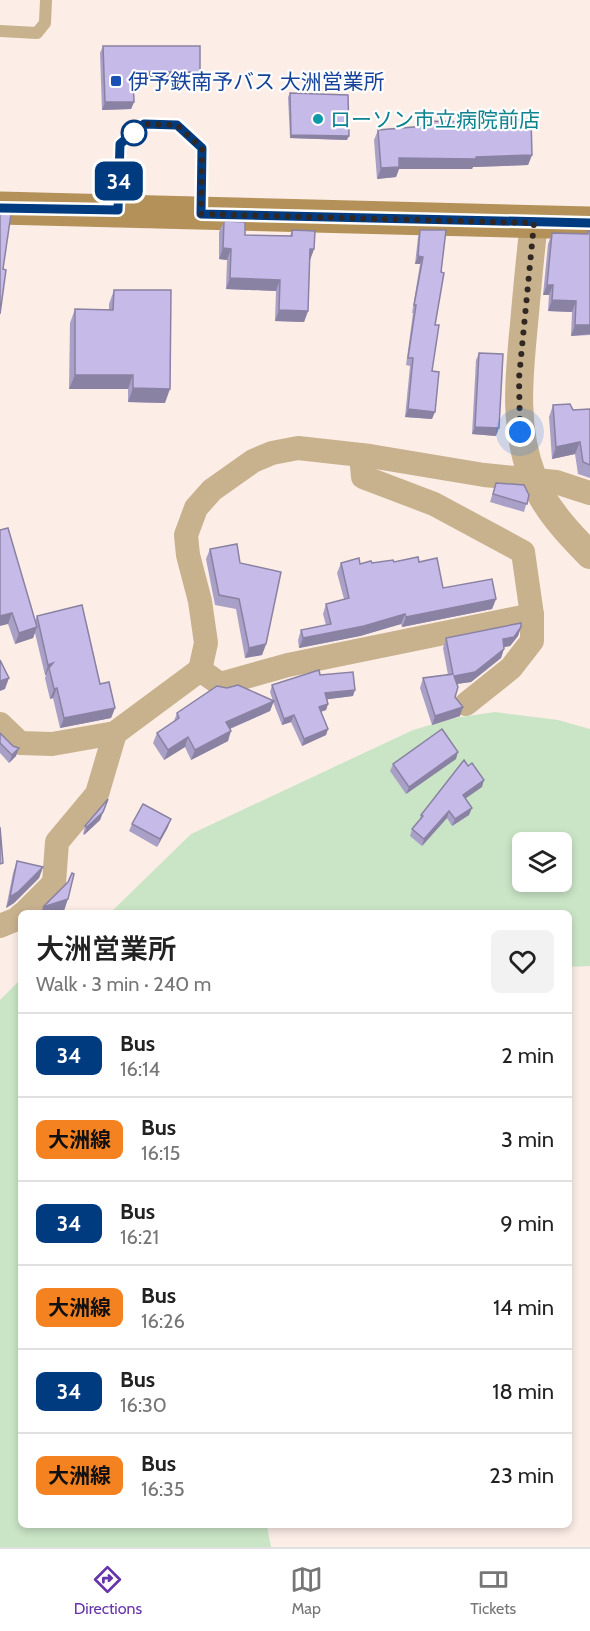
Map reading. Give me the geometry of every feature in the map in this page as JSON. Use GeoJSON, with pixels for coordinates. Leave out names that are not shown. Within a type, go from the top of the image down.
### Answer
{"type":"FeatureCollection","features":[{"type":"Feature","properties":{"kind":"main road"},"geometry":{"type":"LineString","coordinates":[[0,208],[590,223]]}},
{"type":"Feature","properties":{"kind":"street"},"geometry":{"type":"LineString","coordinates":[[534,223],[519,378],[522,446],[534,480],[549,508],[590,555]]}},
{"type":"Feature","properties":{"kind":"street"},"geometry":{"type":"LineString","coordinates":[[0,724],[20,743],[52,744],[115,733],[200,670],[206,642],[186,535],[196,508],[212,490],[253,461],[272,453],[298,448],[361,455],[484,475],[556,482],[590,494]]}},
{"type":"Feature","properties":{"kind":"street"},"geometry":{"type":"LineString","coordinates":[[361,455],[363,477],[434,504],[523,552],[532,615],[532,641],[511,668],[466,704]]}},
{"type":"Feature","properties":{"kind":"street"},"geometry":{"type":"LineString","coordinates":[[200,670],[220,684],[288,665],[532,615]]}},
{"type":"Feature","properties":{"kind":"street"},"geometry":{"type":"LineString","coordinates":[[26,910],[54,883],[57,842],[97,794],[115,733]]}},
{"type":"Feature","properties":{"kind":"street"},"geometry":{"type":"LineString","coordinates":[[0,927],[18,918]]}},
{"type":"Feature","properties":{"kind":"lane"},"geometry":{"type":"LineString","coordinates":[[0,31],[37,33],[45,23],[46,0]]}},
{"type":"Feature","properties":{"kind":"lane"},"geometry":{"type":"LineString","coordinates":[[118,210],[120,144],[144,124],[177,125],[202,148],[201,214]]}},
{"type":"Feature","properties":{"kind":"green space"},"geometry":{"type":"Polygon","coordinates":[[[495,712],[558,720],[590,729],[590,966],[572,967],[572,910],[113,910],[191,834],[413,730],[454,718],[495,712]]]}},
{"type":"Feature","properties":{"kind":"green space"},"geometry":{"type":"Polygon","coordinates":[[[18,982],[18,1528],[267,1528],[271,1547],[0,1547],[0,1000],[18,982]]]}},
{"type":"Feature","properties":{"kind":"building"},"geometry":{"type":"Polygon","coordinates":[[[103,46],[200,46],[200,72],[133,72],[134,102],[105,102],[103,46]]]}},
{"type":"Feature","properties":{"kind":"building","name":"ローソン市立病院前店"},"geometry":{"type":"Polygon","coordinates":[[[290,93],[348,95],[349,136],[291,135],[290,93]]]}},
{"type":"Feature","properties":{"kind":"building"},"geometry":{"type":"Polygon","coordinates":[[[531,119],[532,155],[476,157],[476,159],[399,158],[399,167],[381,168],[378,130],[425,126],[425,121],[480,122],[531,119]]]}},
{"type":"Feature","properties":{"kind":"building"},"geometry":{"type":"Polygon","coordinates":[[[0,212],[11,214],[3,269],[6,270],[0,314],[0,212]]]}},
{"type":"Feature","properties":{"kind":"building"},"geometry":{"type":"Polygon","coordinates":[[[224,221],[245,222],[245,235],[292,236],[292,230],[315,231],[314,249],[310,249],[308,311],[279,310],[280,280],[230,278],[231,249],[223,248],[224,221]]]}},
{"type":"Feature","properties":{"kind":"building"},"geometry":{"type":"Polygon","coordinates":[[[420,230],[446,230],[441,272],[444,273],[435,325],[439,325],[432,371],[439,372],[435,412],[408,409],[413,358],[408,358],[416,305],[414,305],[423,257],[418,256],[420,230]]]}},
{"type":"Feature","properties":{"kind":"building"},"geometry":{"type":"Polygon","coordinates":[[[590,231],[590,325],[575,325],[576,301],[552,300],[553,285],[547,285],[552,233],[588,234],[590,231]]]}},
{"type":"Feature","properties":{"kind":"building"},"geometry":{"type":"Polygon","coordinates":[[[114,290],[171,290],[170,389],[133,388],[133,375],[75,375],[75,309],[113,310],[114,290]]]}},
{"type":"Feature","properties":{"kind":"building"},"geometry":{"type":"Polygon","coordinates":[[[479,353],[503,354],[499,428],[475,427],[479,353]]]}},
{"type":"Feature","properties":{"kind":"building"},"geometry":{"type":"Polygon","coordinates":[[[570,404],[573,410],[590,409],[590,465],[583,462],[580,442],[556,447],[553,405],[570,404]]]}},
{"type":"Feature","properties":{"kind":"building"},"geometry":{"type":"Polygon","coordinates":[[[496,483],[524,485],[529,495],[527,504],[493,494],[496,483]]]}},
{"type":"Feature","properties":{"kind":"building"},"geometry":{"type":"Polygon","coordinates":[[[8,528],[37,627],[19,633],[12,613],[0,616],[0,530],[8,528]]]}},
{"type":"Feature","properties":{"kind":"building"},"geometry":{"type":"Polygon","coordinates":[[[237,544],[240,563],[281,572],[266,644],[249,648],[239,599],[219,595],[210,549],[237,544]]]}},
{"type":"Feature","properties":{"kind":"building"},"geometry":{"type":"Polygon","coordinates":[[[418,557],[419,562],[437,558],[443,588],[492,579],[496,599],[406,617],[405,614],[364,626],[303,638],[301,630],[331,624],[326,604],[349,598],[341,563],[359,558],[360,564],[371,561],[372,563],[393,560],[394,562],[418,557]]]}},
{"type":"Feature","properties":{"kind":"building"},"geometry":{"type":"Polygon","coordinates":[[[82,605],[100,684],[109,682],[115,708],[64,718],[57,688],[54,689],[49,668],[53,663],[48,665],[37,616],[82,605]]]}},
{"type":"Feature","properties":{"kind":"building"},"geometry":{"type":"Polygon","coordinates":[[[521,623],[514,637],[503,639],[504,649],[475,672],[454,676],[458,687],[455,697],[463,707],[435,716],[423,678],[453,674],[446,638],[521,623]]]}},
{"type":"Feature","properties":{"kind":"building"},"geometry":{"type":"Polygon","coordinates":[[[0,660],[9,678],[0,681],[0,660]]]}},
{"type":"Feature","properties":{"kind":"building"},"geometry":{"type":"Polygon","coordinates":[[[319,670],[320,675],[353,672],[355,690],[325,693],[328,704],[319,707],[328,729],[304,739],[294,715],[284,719],[272,685],[319,670]]]}},
{"type":"Feature","properties":{"kind":"building"},"geometry":{"type":"Polygon","coordinates":[[[238,685],[274,701],[226,722],[231,731],[195,750],[188,737],[168,750],[157,733],[179,718],[177,713],[217,686],[227,688],[238,685]]]}},
{"type":"Feature","properties":{"kind":"building"},"geometry":{"type":"Polygon","coordinates":[[[442,729],[458,752],[409,787],[393,764],[442,729]]]}},
{"type":"Feature","properties":{"kind":"building"},"geometry":{"type":"Polygon","coordinates":[[[0,733],[13,746],[19,748],[12,755],[0,743],[0,733]]]}},
{"type":"Feature","properties":{"kind":"building"},"geometry":{"type":"Polygon","coordinates":[[[464,760],[468,766],[472,763],[484,780],[463,795],[472,808],[455,819],[449,811],[424,839],[412,829],[464,760]]]}},
{"type":"Feature","properties":{"kind":"building"},"geometry":{"type":"Polygon","coordinates":[[[108,799],[103,812],[87,827],[85,826],[108,799]]]}},
{"type":"Feature","properties":{"kind":"building"},"geometry":{"type":"Polygon","coordinates":[[[143,804],[171,819],[160,839],[132,824],[143,804]]]}},
{"type":"Feature","properties":{"kind":"building"},"geometry":{"type":"Polygon","coordinates":[[[0,827],[3,863],[0,864],[0,827]]]}},
{"type":"Feature","properties":{"kind":"building"},"geometry":{"type":"Polygon","coordinates":[[[17,861],[43,867],[10,897],[17,861]]]}},
{"type":"Feature","properties":{"kind":"building"},"geometry":{"type":"Polygon","coordinates":[[[72,873],[74,874],[68,899],[43,907],[68,882],[72,873]]]}},
{"type":"Feature","properties":{"kind":"bus line","name":"34"},"geometry":{"type":"LineString","coordinates":[[0,208],[118,210],[120,144],[144,124],[177,125],[202,148],[201,214],[590,223]]}},
{"type":"Feature","properties":{"kind":"place","name":"伊予鉄南予バス 大洲営業所"},"geometry":{"type":"Point","coordinates":[116,81]}},
{"type":"Feature","properties":{"kind":"place","name":"ローソン市立病院前店"},"geometry":{"type":"Point","coordinates":[318,119]}},
{"type":"Feature","properties":{"kind":"route"},"geometry":{"type":"LineString","coordinates":[[134,133],[132,134],[144,124],[177,125],[202,148],[201,214],[534,223],[519,378],[520,432]]}}]}
